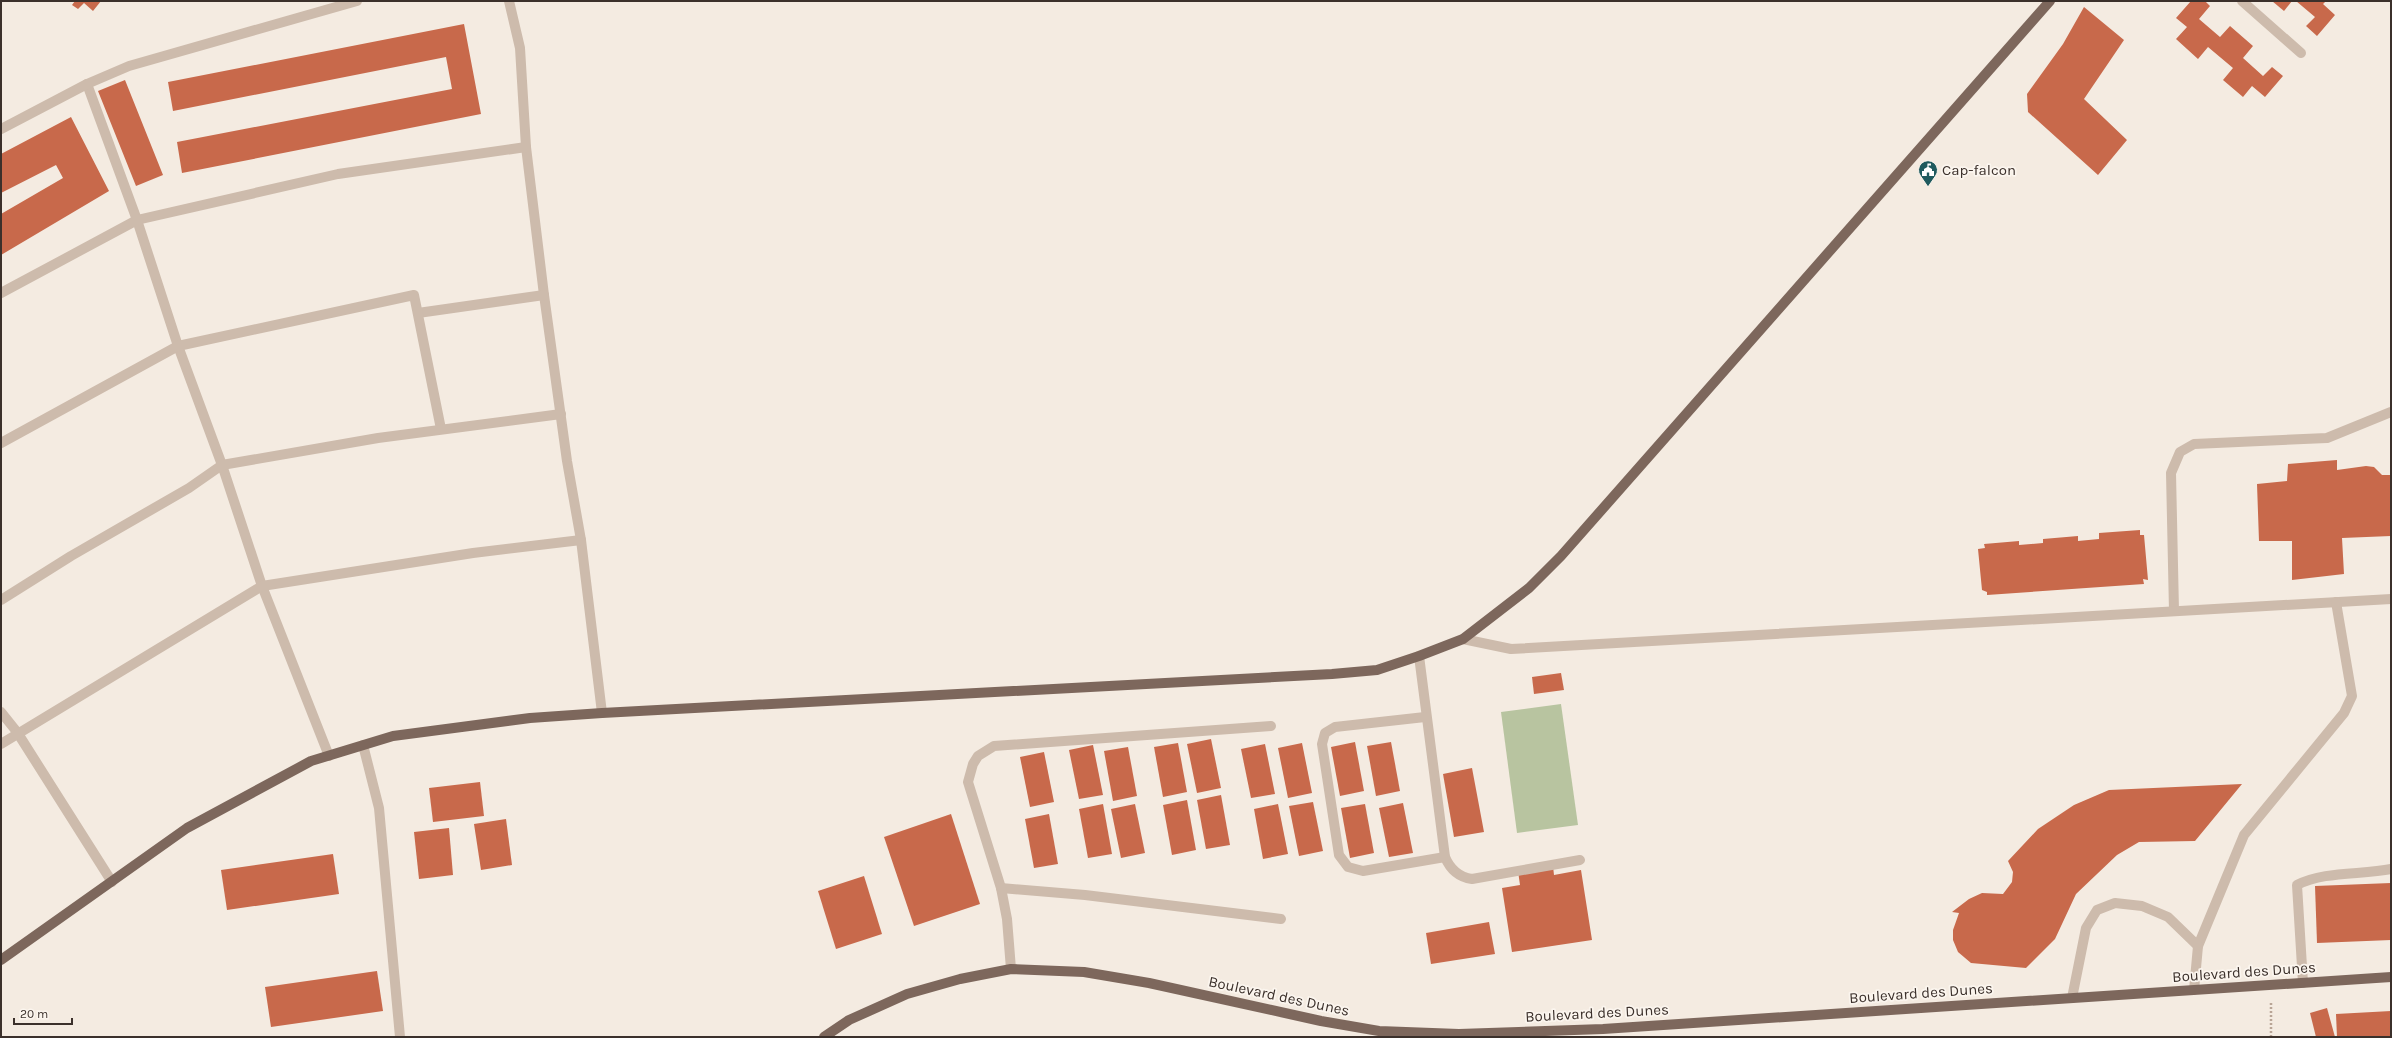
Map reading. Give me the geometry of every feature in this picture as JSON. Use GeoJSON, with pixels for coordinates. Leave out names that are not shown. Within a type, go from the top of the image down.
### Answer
{"type":"FeatureCollection","features":[{"type":"Feature","properties":{"kind":"main road"},"geometry":{"type":"LineString","coordinates":[[1,960],[187,828],[311,761],[393,736],[530,718],[602,713],[1332,674],[1377,670],[1463,639],[1529,588],[1561,556],[2050,1]]}},
{"type":"Feature","properties":{"kind":"main road","name":"Boulevard des Dunes"},"geometry":{"type":"LineString","coordinates":[[824,1037],[849,1020],[907,994],[960,979],[1011,969],[1091,973],[1149,983],[1321,1021],[1379,1031],[1459,1034],[1538,1034],[2391,977]]}},
{"type":"Feature","properties":{"kind":"street"},"geometry":{"type":"LineString","coordinates":[[1,129],[87,84],[129,66],[357,1]]}},
{"type":"Feature","properties":{"kind":"street"},"geometry":{"type":"LineString","coordinates":[[509,1],[520,48],[526,147],[544,295],[581,540],[602,713]]}},
{"type":"Feature","properties":{"kind":"street"},"geometry":{"type":"LineString","coordinates":[[2242,1],[2300,53]]}},
{"type":"Feature","properties":{"kind":"street"},"geometry":{"type":"LineString","coordinates":[[87,84],[137,220],[178,346],[222,464],[262,586],[329,756]]}},
{"type":"Feature","properties":{"kind":"street"},"geometry":{"type":"LineString","coordinates":[[1,293],[137,220],[338,174],[526,147]]}},
{"type":"Feature","properties":{"kind":"street"},"geometry":{"type":"LineString","coordinates":[[1,443],[178,346],[414,295],[441,429]]}},
{"type":"Feature","properties":{"kind":"street"},"geometry":{"type":"LineString","coordinates":[[418,313],[544,295]]}},
{"type":"Feature","properties":{"kind":"street"},"geometry":{"type":"LineString","coordinates":[[2174,611],[2171,473],[2180,452],[2194,444],[2327,438],[2391,412]]}},
{"type":"Feature","properties":{"kind":"street"},"geometry":{"type":"LineString","coordinates":[[1,600],[71,556],[189,488],[222,464],[378,438],[561,414]]}},
{"type":"Feature","properties":{"kind":"street"},"geometry":{"type":"LineString","coordinates":[[1,744],[17,732],[262,586],[473,553],[581,540]]}},
{"type":"Feature","properties":{"kind":"street"},"geometry":{"type":"LineString","coordinates":[[1463,639],[1511,649],[2391,599]]}},
{"type":"Feature","properties":{"kind":"street"},"geometry":{"type":"LineString","coordinates":[[2194,990],[2198,946],[2244,835],[2344,713],[2352,696],[2336,602]]}},
{"type":"Feature","properties":{"kind":"street"},"geometry":{"type":"LineString","coordinates":[[1419,656],[1425,717],[1445,857],[1454,872],[1472,879],[1580,860]]}},
{"type":"Feature","properties":{"kind":"street"},"geometry":{"type":"LineString","coordinates":[[1,712],[17,732],[112,882]]}},
{"type":"Feature","properties":{"kind":"street"},"geometry":{"type":"LineString","coordinates":[[1425,717],[1335,727],[1325,733],[1322,744],[1339,855],[1348,867],[1362,871],[1445,857]]}},
{"type":"Feature","properties":{"kind":"street"},"geometry":{"type":"LineString","coordinates":[[1011,969],[1007,919],[1001,888],[968,782],[973,764],[986,750],[994,746],[1270,726]]}},
{"type":"Feature","properties":{"kind":"street"},"geometry":{"type":"LineString","coordinates":[[363,745],[379,808],[400,1037]]}},
{"type":"Feature","properties":{"kind":"street"},"geometry":{"type":"LineString","coordinates":[[2303,983],[2297,885],[2311,878],[2368,874],[2391,869]]}},
{"type":"Feature","properties":{"kind":"street"},"geometry":{"type":"LineString","coordinates":[[1001,888],[1085,895],[1281,919]]}},
{"type":"Feature","properties":{"kind":"street"},"geometry":{"type":"LineString","coordinates":[[2072,998],[2086,928],[2097,910],[2115,902],[2142,906],[2168,917],[2198,946]]}},
{"type":"Feature","properties":{"kind":"path"},"geometry":{"type":"LineString","coordinates":[[2270,1003],[2270,1037]]}},
{"type":"Feature","properties":{"kind":"green space"},"geometry":{"type":"Polygon","coordinates":[[[1561,704],[1578,825],[1517,833],[1501,712],[1561,704]]]}},
{"type":"Feature","properties":{"kind":"building"},"geometry":{"type":"Polygon","coordinates":[[[75,1],[101,1],[93,11],[84,3],[78,9],[72,5],[75,1]]]}},
{"type":"Feature","properties":{"kind":"building"},"geometry":{"type":"Polygon","coordinates":[[[2191,1],[2205,1],[2210,6],[2199,19],[2220,37],[2230,26],[2253,46],[2243,58],[2263,76],[2272,67],[2283,76],[2265,97],[2252,86],[2243,97],[2223,80],[2233,68],[2208,47],[2198,59],[2176,39],[2187,27],[2176,18],[2191,1]]]}},
{"type":"Feature","properties":{"kind":"building"},"geometry":{"type":"Polygon","coordinates":[[[2272,1],[2292,1],[2284,11],[2272,1]]]}},
{"type":"Feature","properties":{"kind":"building"},"geometry":{"type":"Polygon","coordinates":[[[2296,1],[2326,1],[2323,4],[2335,15],[2317,36],[2306,26],[2315,17],[2296,1]]]}},
{"type":"Feature","properties":{"kind":"building"},"geometry":{"type":"Polygon","coordinates":[[[2084,7],[2124,40],[2084,99],[2127,140],[2098,175],[2028,112],[2027,94],[2063,44],[2084,7]]]}},
{"type":"Feature","properties":{"kind":"building"},"geometry":{"type":"Polygon","coordinates":[[[464,24],[481,114],[182,173],[177,142],[452,89],[446,57],[173,111],[168,82],[464,24]]]}},
{"type":"Feature","properties":{"kind":"building"},"geometry":{"type":"Polygon","coordinates":[[[125,80],[163,175],[136,186],[98,91],[125,80]]]}},
{"type":"Feature","properties":{"kind":"building"},"geometry":{"type":"Polygon","coordinates":[[[71,117],[109,191],[1,255],[1,214],[63,178],[56,165],[1,193],[1,154],[71,117]]]}},
{"type":"Feature","properties":{"kind":"building"},"geometry":{"type":"Polygon","coordinates":[[[2337,460],[2337,470],[2366,466],[2374,467],[2382,475],[2391,475],[2391,536],[2342,538],[2344,574],[2292,580],[2292,541],[2259,541],[2257,484],[2287,481],[2288,464],[2337,460]]]}},
{"type":"Feature","properties":{"kind":"building"},"geometry":{"type":"Polygon","coordinates":[[[2140,530],[2140,535],[2144,535],[2148,580],[2143,579],[2144,584],[1987,595],[1987,592],[1982,590],[1978,549],[1985,548],[1984,544],[2019,541],[2019,545],[2043,543],[2043,539],[2078,536],[2078,541],[2099,539],[2099,533],[2140,530]]]}},
{"type":"Feature","properties":{"kind":"building"},"geometry":{"type":"Polygon","coordinates":[[[1561,673],[1564,690],[1534,694],[1532,677],[1561,673]]]}},
{"type":"Feature","properties":{"kind":"building"},"geometry":{"type":"Polygon","coordinates":[[[1211,739],[1221,788],[1197,793],[1187,744],[1211,739]]]}},
{"type":"Feature","properties":{"kind":"building"},"geometry":{"type":"Polygon","coordinates":[[[1355,742],[1364,791],[1340,796],[1331,747],[1355,742]]]}},
{"type":"Feature","properties":{"kind":"building"},"geometry":{"type":"Polygon","coordinates":[[[1391,742],[1400,791],[1376,796],[1367,746],[1391,742]]]}},
{"type":"Feature","properties":{"kind":"building"},"geometry":{"type":"Polygon","coordinates":[[[1178,743],[1187,792],[1163,797],[1154,747],[1178,743]]]}},
{"type":"Feature","properties":{"kind":"building"},"geometry":{"type":"Polygon","coordinates":[[[1302,743],[1312,793],[1288,798],[1278,748],[1302,743]]]}},
{"type":"Feature","properties":{"kind":"building"},"geometry":{"type":"Polygon","coordinates":[[[1265,744],[1275,794],[1251,798],[1241,749],[1265,744]]]}},
{"type":"Feature","properties":{"kind":"building"},"geometry":{"type":"Polygon","coordinates":[[[1093,745],[1103,795],[1079,799],[1069,750],[1093,745]]]}},
{"type":"Feature","properties":{"kind":"building"},"geometry":{"type":"Polygon","coordinates":[[[1128,747],[1137,796],[1113,801],[1104,751],[1128,747]]]}},
{"type":"Feature","properties":{"kind":"building"},"geometry":{"type":"Polygon","coordinates":[[[1044,752],[1054,802],[1030,807],[1020,757],[1044,752]]]}},
{"type":"Feature","properties":{"kind":"building"},"geometry":{"type":"Polygon","coordinates":[[[1472,768],[1484,832],[1454,837],[1443,774],[1472,768]]]}},
{"type":"Feature","properties":{"kind":"building"},"geometry":{"type":"Polygon","coordinates":[[[480,782],[484,816],[433,822],[429,788],[480,782]]]}},
{"type":"Feature","properties":{"kind":"building"},"geometry":{"type":"Polygon","coordinates":[[[2242,784],[2195,841],[2139,842],[2117,855],[2076,894],[2055,939],[2026,968],[1971,963],[1958,952],[1953,940],[1953,930],[1959,913],[1952,912],[1969,899],[1982,893],[2003,894],[2012,882],[2013,872],[2008,861],[2038,829],[2074,805],[2109,790],[2242,784]]]}},
{"type":"Feature","properties":{"kind":"building"},"geometry":{"type":"Polygon","coordinates":[[[1221,795],[1230,845],[1206,849],[1197,800],[1221,795]]]}},
{"type":"Feature","properties":{"kind":"building"},"geometry":{"type":"Polygon","coordinates":[[[1187,800],[1196,850],[1172,855],[1163,805],[1187,800]]]}},
{"type":"Feature","properties":{"kind":"building"},"geometry":{"type":"Polygon","coordinates":[[[1313,802],[1323,851],[1299,856],[1289,806],[1313,802]]]}},
{"type":"Feature","properties":{"kind":"building"},"geometry":{"type":"Polygon","coordinates":[[[1403,803],[1413,853],[1389,857],[1379,808],[1403,803]]]}},
{"type":"Feature","properties":{"kind":"building"},"geometry":{"type":"Polygon","coordinates":[[[1103,804],[1112,854],[1088,858],[1079,809],[1103,804]]]}},
{"type":"Feature","properties":{"kind":"building"},"geometry":{"type":"Polygon","coordinates":[[[1135,804],[1145,853],[1121,858],[1111,809],[1135,804]]]}},
{"type":"Feature","properties":{"kind":"building"},"geometry":{"type":"Polygon","coordinates":[[[1278,804],[1288,854],[1263,859],[1254,809],[1278,804]]]}},
{"type":"Feature","properties":{"kind":"building"},"geometry":{"type":"Polygon","coordinates":[[[1365,804],[1374,853],[1350,858],[1341,808],[1365,804]]]}},
{"type":"Feature","properties":{"kind":"building"},"geometry":{"type":"Polygon","coordinates":[[[951,814],[980,904],[914,926],[884,837],[951,814]]]}},
{"type":"Feature","properties":{"kind":"building"},"geometry":{"type":"Polygon","coordinates":[[[1049,814],[1058,864],[1034,868],[1025,819],[1049,814]]]}},
{"type":"Feature","properties":{"kind":"building"},"geometry":{"type":"Polygon","coordinates":[[[506,819],[512,865],[481,870],[474,824],[506,819]]]}},
{"type":"Feature","properties":{"kind":"building"},"geometry":{"type":"Polygon","coordinates":[[[449,828],[453,875],[419,879],[414,832],[449,828]]]}},
{"type":"Feature","properties":{"kind":"building"},"geometry":{"type":"Polygon","coordinates":[[[333,854],[339,894],[227,910],[221,870],[333,854]]]}},
{"type":"Feature","properties":{"kind":"building"},"geometry":{"type":"Polygon","coordinates":[[[1553,866],[1554,875],[1581,870],[1592,940],[1512,952],[1502,888],[1520,885],[1518,871],[1553,866]]]}},
{"type":"Feature","properties":{"kind":"building"},"geometry":{"type":"Polygon","coordinates":[[[864,876],[882,934],[836,949],[818,891],[864,876]]]}},
{"type":"Feature","properties":{"kind":"building"},"geometry":{"type":"Polygon","coordinates":[[[2391,883],[2391,940],[2317,943],[2315,886],[2391,883]]]}},
{"type":"Feature","properties":{"kind":"building"},"geometry":{"type":"Polygon","coordinates":[[[1489,922],[1495,954],[1431,964],[1426,933],[1489,922]]]}},
{"type":"Feature","properties":{"kind":"building"},"geometry":{"type":"Polygon","coordinates":[[[377,971],[383,1011],[271,1027],[265,987],[377,971]]]}},
{"type":"Feature","properties":{"kind":"building"},"geometry":{"type":"Polygon","coordinates":[[[2327,1008],[2335,1037],[2316,1037],[2310,1013],[2327,1008]]]}},
{"type":"Feature","properties":{"kind":"building"},"geometry":{"type":"Polygon","coordinates":[[[2391,1011],[2391,1037],[2337,1037],[2336,1014],[2391,1011]]]}},
{"type":"Feature","properties":{"kind":"place","name":"Cap-falcon"},"geometry":{"type":"Point","coordinates":[1928,187]}}]}
